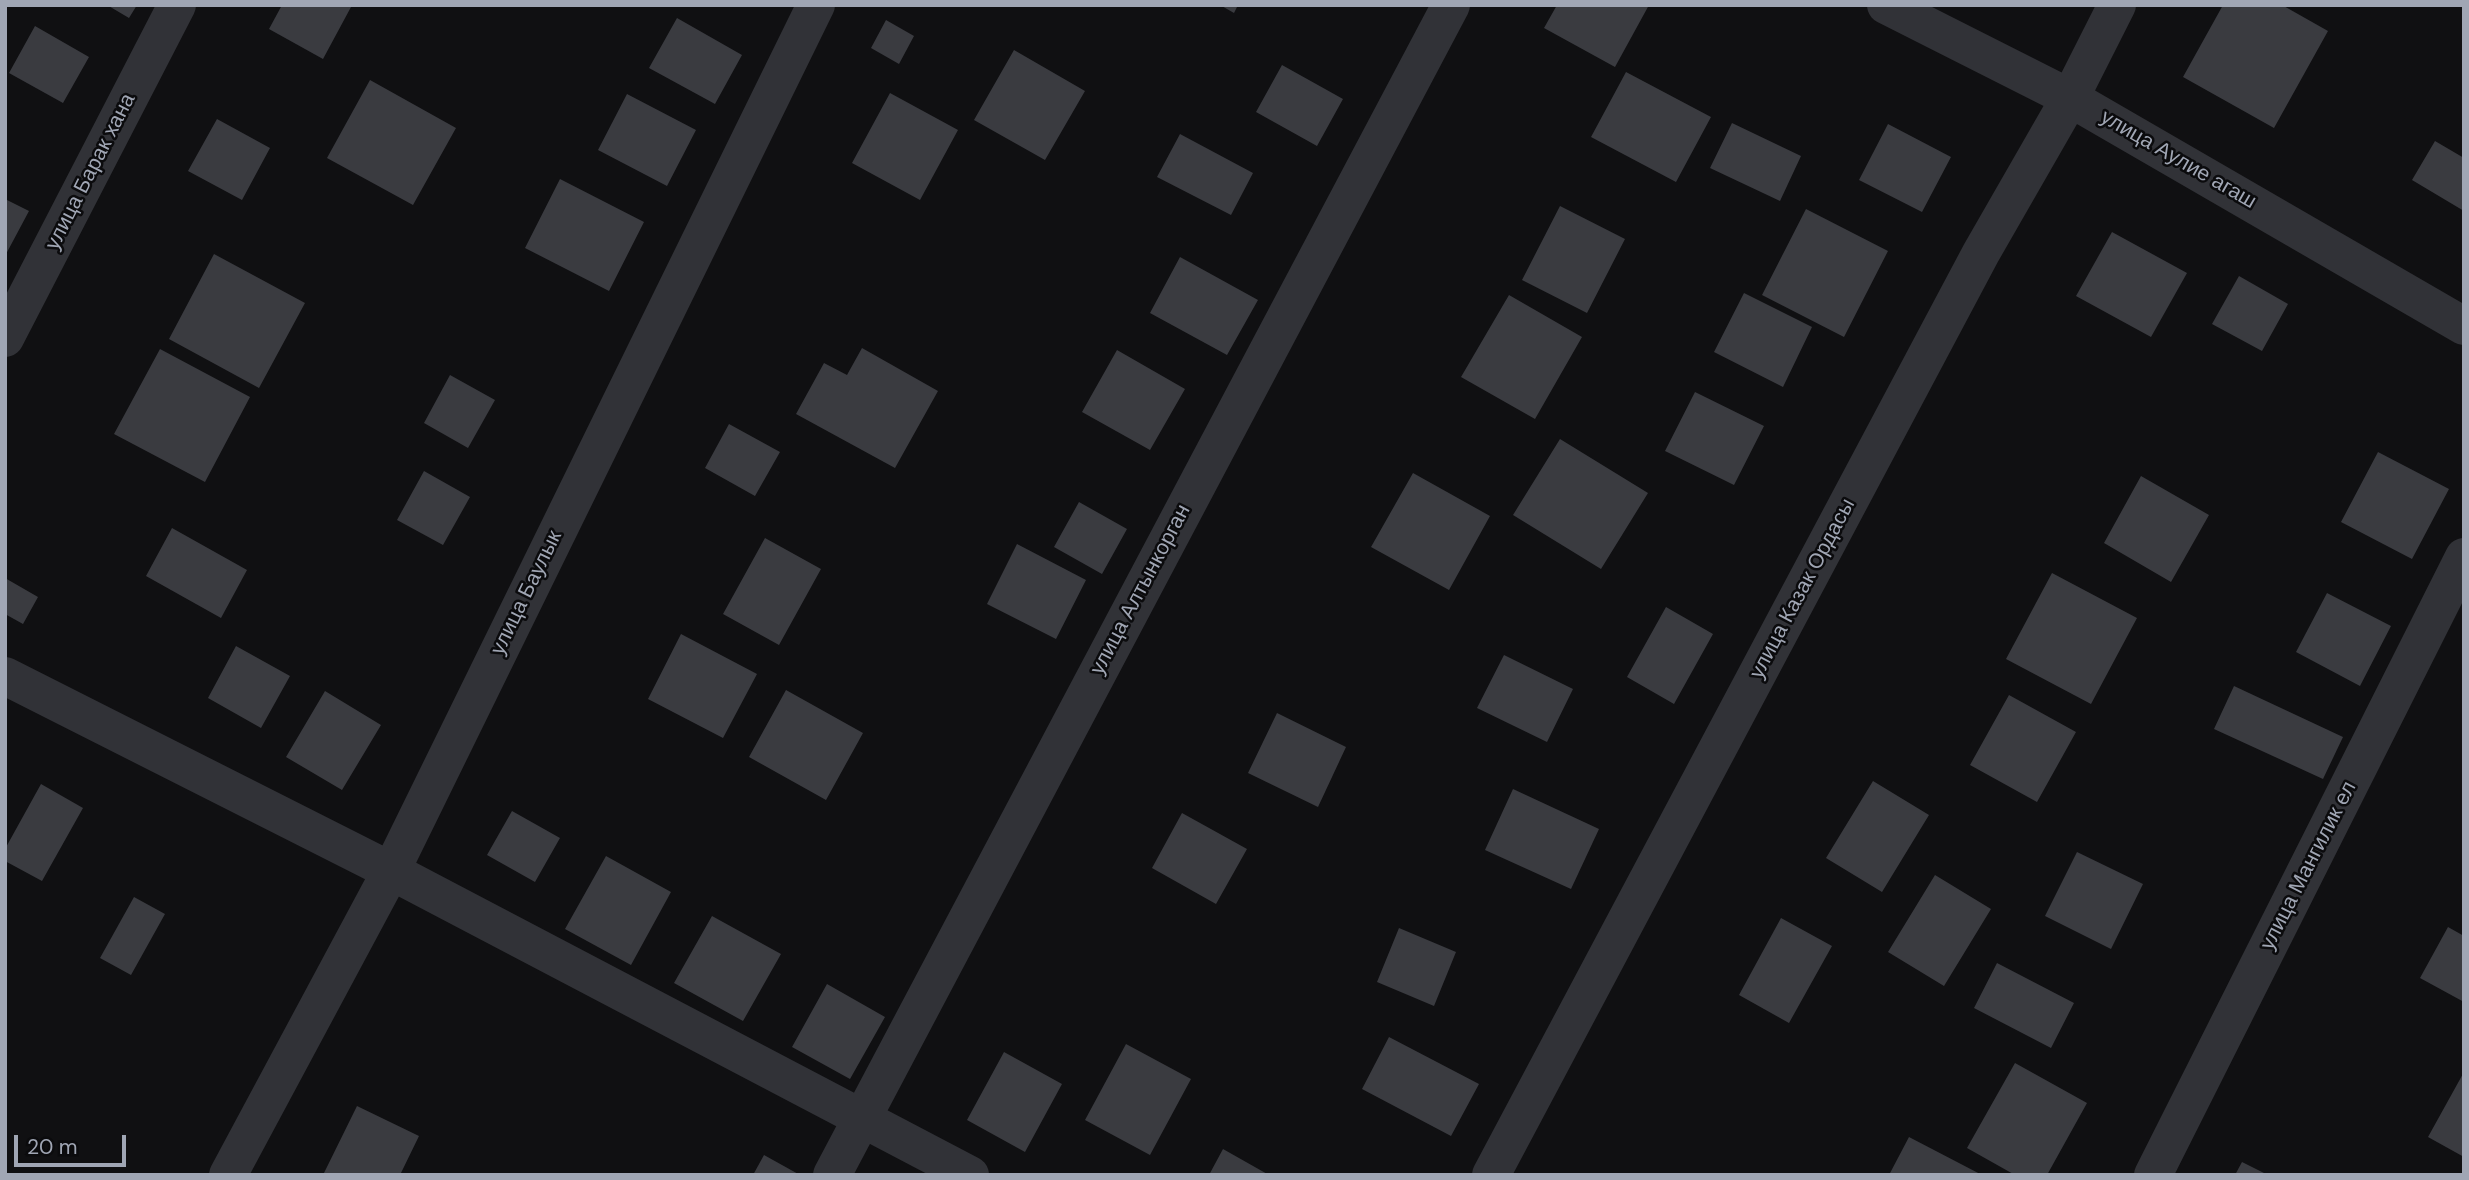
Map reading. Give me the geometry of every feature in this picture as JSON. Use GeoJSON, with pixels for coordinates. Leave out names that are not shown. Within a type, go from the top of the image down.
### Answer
{"type":"FeatureCollection","features":[{"type":"Feature","properties":{"kind":"street","name":"улица Барак хана"},"geometry":{"type":"LineString","coordinates":[[5,338],[177,5]]}},
{"type":"Feature","properties":{"kind":"street","name":"улица Баулык"},"geometry":{"type":"LineString","coordinates":[[228,1175],[391,871],[816,5]]}},
{"type":"Feature","properties":{"kind":"street","name":"улица Алтынкорган"},"geometry":{"type":"LineString","coordinates":[[832,1175],[1451,5]]}},
{"type":"Feature","properties":{"kind":"street","name":"улица Аулие агаш"},"geometry":{"type":"LineString","coordinates":[[1886,5],[2070,98],[2464,326]]}},
{"type":"Feature","properties":{"kind":"street","name":"улица Казак Ордасы"},"geometry":{"type":"LineString","coordinates":[[1491,1175],[1981,253],[2070,98],[2117,5]]}},
{"type":"Feature","properties":{"kind":"street","name":"улица Мангилик ел"},"geometry":{"type":"LineString","coordinates":[[2154,1175],[2464,557]]}},
{"type":"Feature","properties":{"kind":"street"},"geometry":{"type":"LineString","coordinates":[[5,676],[391,871],[970,1175]]}},
{"type":"Feature","properties":{"kind":"building"},"geometry":{"type":"Polygon","coordinates":[[[107,5],[137,5],[129,18],[107,5]]]}},
{"type":"Feature","properties":{"kind":"building"},"geometry":{"type":"Polygon","coordinates":[[[282,5],[351,7],[323,59],[269,29],[282,5]]]}},
{"type":"Feature","properties":{"kind":"building"},"geometry":{"type":"Polygon","coordinates":[[[1220,5],[1238,5],[1234,13],[1220,5]]]}},
{"type":"Feature","properties":{"kind":"building"},"geometry":{"type":"Polygon","coordinates":[[[1557,5],[1649,5],[1615,67],[1544,28],[1557,5]]]}},
{"type":"Feature","properties":{"kind":"building"},"geometry":{"type":"Polygon","coordinates":[[[2223,5],[2282,5],[2328,31],[2274,128],[2183,77],[2223,5]]]}},
{"type":"Feature","properties":{"kind":"building"},"geometry":{"type":"Polygon","coordinates":[[[677,18],[742,55],[715,104],[649,68],[677,18]]]}},
{"type":"Feature","properties":{"kind":"building"},"geometry":{"type":"Polygon","coordinates":[[[886,20],[914,36],[899,64],[871,48],[886,20]]]}},
{"type":"Feature","properties":{"kind":"building"},"geometry":{"type":"Polygon","coordinates":[[[35,26],[89,57],[63,103],[9,73],[35,26]]]}},
{"type":"Feature","properties":{"kind":"building"},"geometry":{"type":"Polygon","coordinates":[[[1014,50],[1085,91],[1045,160],[974,120],[1014,50]]]}},
{"type":"Feature","properties":{"kind":"building"},"geometry":{"type":"Polygon","coordinates":[[[1282,65],[1343,99],[1317,146],[1256,112],[1282,65]]]}},
{"type":"Feature","properties":{"kind":"building"},"geometry":{"type":"Polygon","coordinates":[[[1626,72],[1711,117],[1676,182],[1591,137],[1626,72]]]}},
{"type":"Feature","properties":{"kind":"building"},"geometry":{"type":"Polygon","coordinates":[[[370,80],[456,128],[413,205],[327,158],[370,80]]]}},
{"type":"Feature","properties":{"kind":"building"},"geometry":{"type":"Polygon","coordinates":[[[890,93],[958,130],[920,200],[852,163],[890,93]]]}},
{"type":"Feature","properties":{"kind":"building"},"geometry":{"type":"Polygon","coordinates":[[[627,94],[696,130],[667,186],[598,150],[627,94]]]}},
{"type":"Feature","properties":{"kind":"building"},"geometry":{"type":"Polygon","coordinates":[[[217,119],[270,148],[242,200],[188,171],[217,119]]]}},
{"type":"Feature","properties":{"kind":"building"},"geometry":{"type":"Polygon","coordinates":[[[1732,123],[1801,156],[1780,201],[1710,168],[1732,123]]]}},
{"type":"Feature","properties":{"kind":"building"},"geometry":{"type":"Polygon","coordinates":[[[1888,124],[1951,157],[1922,212],[1859,180],[1888,124]]]}},
{"type":"Feature","properties":{"kind":"building"},"geometry":{"type":"Polygon","coordinates":[[[1180,134],[1253,173],[1231,215],[1157,177],[1180,134]]]}},
{"type":"Feature","properties":{"kind":"building"},"geometry":{"type":"Polygon","coordinates":[[[2435,141],[2464,158],[2464,211],[2412,180],[2435,141]]]}},
{"type":"Feature","properties":{"kind":"building"},"geometry":{"type":"Polygon","coordinates":[[[560,179],[644,222],[609,291],[525,248],[560,179]]]}},
{"type":"Feature","properties":{"kind":"building"},"geometry":{"type":"Polygon","coordinates":[[[5,199],[29,211],[5,256],[5,199]]]}},
{"type":"Feature","properties":{"kind":"building"},"geometry":{"type":"Polygon","coordinates":[[[1560,206],[1625,239],[1587,313],[1522,280],[1560,206]]]}},
{"type":"Feature","properties":{"kind":"building"},"geometry":{"type":"Polygon","coordinates":[[[1806,209],[1888,251],[1844,337],[1762,295],[1806,209]]]}},
{"type":"Feature","properties":{"kind":"building"},"geometry":{"type":"Polygon","coordinates":[[[2112,232],[2187,273],[2151,337],[2076,296],[2112,232]]]}},
{"type":"Feature","properties":{"kind":"building"},"geometry":{"type":"Polygon","coordinates":[[[214,254],[305,303],[259,388],[169,339],[214,254]]]}},
{"type":"Feature","properties":{"kind":"building"},"geometry":{"type":"Polygon","coordinates":[[[1180,257],[1258,300],[1227,355],[1150,313],[1180,257]]]}},
{"type":"Feature","properties":{"kind":"building"},"geometry":{"type":"Polygon","coordinates":[[[2239,276],[2288,304],[2262,351],[2212,324],[2239,276]]]}},
{"type":"Feature","properties":{"kind":"building"},"geometry":{"type":"Polygon","coordinates":[[[1744,293],[1812,327],[1783,387],[1714,352],[1744,293]]]}},
{"type":"Feature","properties":{"kind":"building"},"geometry":{"type":"Polygon","coordinates":[[[1509,295],[1582,337],[1535,419],[1461,377],[1509,295]]]}},
{"type":"Feature","properties":{"kind":"building"},"geometry":{"type":"Polygon","coordinates":[[[862,348],[938,391],[895,468],[796,414],[824,363],[847,375],[862,348]]]}},
{"type":"Feature","properties":{"kind":"building"},"geometry":{"type":"Polygon","coordinates":[[[160,349],[250,397],[205,482],[114,434],[160,349]]]}},
{"type":"Feature","properties":{"kind":"building"},"geometry":{"type":"Polygon","coordinates":[[[1117,350],[1185,389],[1150,450],[1082,412],[1117,350]]]}},
{"type":"Feature","properties":{"kind":"building"},"geometry":{"type":"Polygon","coordinates":[[[450,375],[495,400],[468,448],[424,423],[450,375]]]}},
{"type":"Feature","properties":{"kind":"building"},"geometry":{"type":"Polygon","coordinates":[[[1695,392],[1764,426],[1734,485],[1665,451],[1695,392]]]}},
{"type":"Feature","properties":{"kind":"building"},"geometry":{"type":"Polygon","coordinates":[[[729,424],[780,452],[755,496],[705,468],[729,424]]]}},
{"type":"Feature","properties":{"kind":"building"},"geometry":{"type":"Polygon","coordinates":[[[1560,439],[1648,493],[1601,569],[1513,515],[1560,439]]]}},
{"type":"Feature","properties":{"kind":"building"},"geometry":{"type":"Polygon","coordinates":[[[2378,452],[2449,489],[2412,559],[2341,522],[2378,452]]]}},
{"type":"Feature","properties":{"kind":"building"},"geometry":{"type":"Polygon","coordinates":[[[424,471],[470,497],[443,545],[397,520],[424,471]]]}},
{"type":"Feature","properties":{"kind":"building"},"geometry":{"type":"Polygon","coordinates":[[[1413,473],[1490,516],[1449,590],[1371,547],[1413,473]]]}},
{"type":"Feature","properties":{"kind":"building"},"geometry":{"type":"Polygon","coordinates":[[[2141,476],[2209,515],[2171,582],[2104,543],[2141,476]]]}},
{"type":"Feature","properties":{"kind":"building"},"geometry":{"type":"Polygon","coordinates":[[[1079,502],[1127,529],[1102,574],[1054,547],[1079,502]]]}},
{"type":"Feature","properties":{"kind":"building"},"geometry":{"type":"Polygon","coordinates":[[[172,528],[247,570],[221,618],[146,576],[172,528]]]}},
{"type":"Feature","properties":{"kind":"building"},"geometry":{"type":"Polygon","coordinates":[[[765,538],[821,569],[779,645],[723,614],[765,538]]]}},
{"type":"Feature","properties":{"kind":"building"},"geometry":{"type":"Polygon","coordinates":[[[1017,544],[1086,580],[1056,639],[987,604],[1017,544]]]}},
{"type":"Feature","properties":{"kind":"building"},"geometry":{"type":"Polygon","coordinates":[[[2052,573],[2137,618],[2091,704],[2006,659],[2052,573]]]}},
{"type":"Feature","properties":{"kind":"building"},"geometry":{"type":"Polygon","coordinates":[[[5,578],[38,597],[23,624],[5,614],[5,578]]]}},
{"type":"Feature","properties":{"kind":"building"},"geometry":{"type":"Polygon","coordinates":[[[2327,593],[2391,626],[2360,686],[2296,652],[2327,593]]]}},
{"type":"Feature","properties":{"kind":"building"},"geometry":{"type":"Polygon","coordinates":[[[1666,607],[1713,634],[1674,704],[1627,677],[1666,607]]]}},
{"type":"Feature","properties":{"kind":"building"},"geometry":{"type":"Polygon","coordinates":[[[681,634],[757,674],[723,738],[648,699],[681,634]]]}},
{"type":"Feature","properties":{"kind":"building"},"geometry":{"type":"Polygon","coordinates":[[[236,646],[290,676],[261,728],[208,698],[236,646]]]}},
{"type":"Feature","properties":{"kind":"building"},"geometry":{"type":"Polygon","coordinates":[[[1504,655],[1573,689],[1547,742],[1477,708],[1504,655]]]}},
{"type":"Feature","properties":{"kind":"building"},"geometry":{"type":"Polygon","coordinates":[[[2234,686],[2343,737],[2323,779],[2214,729],[2234,686]]]}},
{"type":"Feature","properties":{"kind":"building"},"geometry":{"type":"Polygon","coordinates":[[[786,690],[863,733],[826,800],[749,757],[786,690]]]}},
{"type":"Feature","properties":{"kind":"building"},"geometry":{"type":"Polygon","coordinates":[[[325,691],[381,725],[342,790],[286,757],[325,691]]]}},
{"type":"Feature","properties":{"kind":"building"},"geometry":{"type":"Polygon","coordinates":[[[2009,695],[2076,732],[2037,802],[1970,765],[2009,695]]]}},
{"type":"Feature","properties":{"kind":"building"},"geometry":{"type":"Polygon","coordinates":[[[1277,713],[1346,747],[1318,807],[1248,773],[1277,713]]]}},
{"type":"Feature","properties":{"kind":"building"},"geometry":{"type":"Polygon","coordinates":[[[1873,781],[1929,815],[1882,892],[1826,858],[1873,781]]]}},
{"type":"Feature","properties":{"kind":"building"},"geometry":{"type":"Polygon","coordinates":[[[41,784],[83,808],[42,881],[5,861],[5,849],[41,784]]]}},
{"type":"Feature","properties":{"kind":"building"},"geometry":{"type":"Polygon","coordinates":[[[1513,789],[1599,829],[1571,889],[1485,850],[1513,789]]]}},
{"type":"Feature","properties":{"kind":"building"},"geometry":{"type":"Polygon","coordinates":[[[512,811],[560,838],[535,882],[487,855],[512,811]]]}},
{"type":"Feature","properties":{"kind":"building"},"geometry":{"type":"Polygon","coordinates":[[[1182,813],[1247,849],[1216,904],[1152,868],[1182,813]]]}},
{"type":"Feature","properties":{"kind":"building"},"geometry":{"type":"Polygon","coordinates":[[[2077,852],[2143,884],[2111,949],[2045,916],[2077,852]]]}},
{"type":"Feature","properties":{"kind":"building"},"geometry":{"type":"Polygon","coordinates":[[[606,856],[671,892],[631,965],[565,929],[606,856]]]}},
{"type":"Feature","properties":{"kind":"building"},"geometry":{"type":"Polygon","coordinates":[[[1935,875],[1991,909],[1944,986],[1888,952],[1935,875]]]}},
{"type":"Feature","properties":{"kind":"building"},"geometry":{"type":"Polygon","coordinates":[[[134,897],[165,914],[131,975],[100,958],[134,897]]]}},
{"type":"Feature","properties":{"kind":"building"},"geometry":{"type":"Polygon","coordinates":[[[712,916],[781,954],[743,1021],[674,983],[712,916]]]}},
{"type":"Feature","properties":{"kind":"building"},"geometry":{"type":"Polygon","coordinates":[[[1781,918],[1832,946],[1789,1023],[1739,995],[1781,918]]]}},
{"type":"Feature","properties":{"kind":"building"},"geometry":{"type":"Polygon","coordinates":[[[2448,927],[2464,936],[2464,1002],[2420,978],[2448,927]]]}},
{"type":"Feature","properties":{"kind":"building"},"geometry":{"type":"Polygon","coordinates":[[[1399,928],[1456,952],[1434,1006],[1377,982],[1399,928]]]}},
{"type":"Feature","properties":{"kind":"building"},"geometry":{"type":"Polygon","coordinates":[[[1997,963],[2074,1003],[2051,1048],[1974,1008],[1997,963]]]}},
{"type":"Feature","properties":{"kind":"building"},"geometry":{"type":"Polygon","coordinates":[[[827,984],[885,1017],[850,1079],[792,1047],[827,984]]]}},
{"type":"Feature","properties":{"kind":"building"},"geometry":{"type":"Polygon","coordinates":[[[1389,1037],[1479,1084],[1451,1136],[1362,1089],[1389,1037]]]}},
{"type":"Feature","properties":{"kind":"building"},"geometry":{"type":"Polygon","coordinates":[[[1126,1044],[1191,1079],[1150,1155],[1085,1120],[1126,1044]]]}},
{"type":"Feature","properties":{"kind":"building"},"geometry":{"type":"Polygon","coordinates":[[[1004,1052],[1062,1084],[1025,1152],[967,1120],[1004,1052]]]}},
{"type":"Feature","properties":{"kind":"building"},"geometry":{"type":"Polygon","coordinates":[[[2015,1063],[2087,1103],[2047,1175],[2015,1175],[1967,1148],[2015,1063]]]}},
{"type":"Feature","properties":{"kind":"building"},"geometry":{"type":"Polygon","coordinates":[[[2464,1072],[2464,1157],[2428,1137],[2464,1072]]]}},
{"type":"Feature","properties":{"kind":"building"},"geometry":{"type":"Polygon","coordinates":[[[357,1106],[419,1136],[400,1175],[323,1175],[357,1106]]]}},
{"type":"Feature","properties":{"kind":"building"},"geometry":{"type":"Polygon","coordinates":[[[1909,1137],[1982,1175],[1889,1175],[1909,1137]]]}},
{"type":"Feature","properties":{"kind":"building"},"geometry":{"type":"Polygon","coordinates":[[[1223,1149],[1269,1175],[1209,1175],[1223,1149]]]}},
{"type":"Feature","properties":{"kind":"building"},"geometry":{"type":"Polygon","coordinates":[[[764,1155],[800,1175],[753,1175],[764,1155]]]}},
{"type":"Feature","properties":{"kind":"building"},"geometry":{"type":"Polygon","coordinates":[[[2242,1162],[2268,1175],[2235,1175],[2242,1162]]]}}]}
